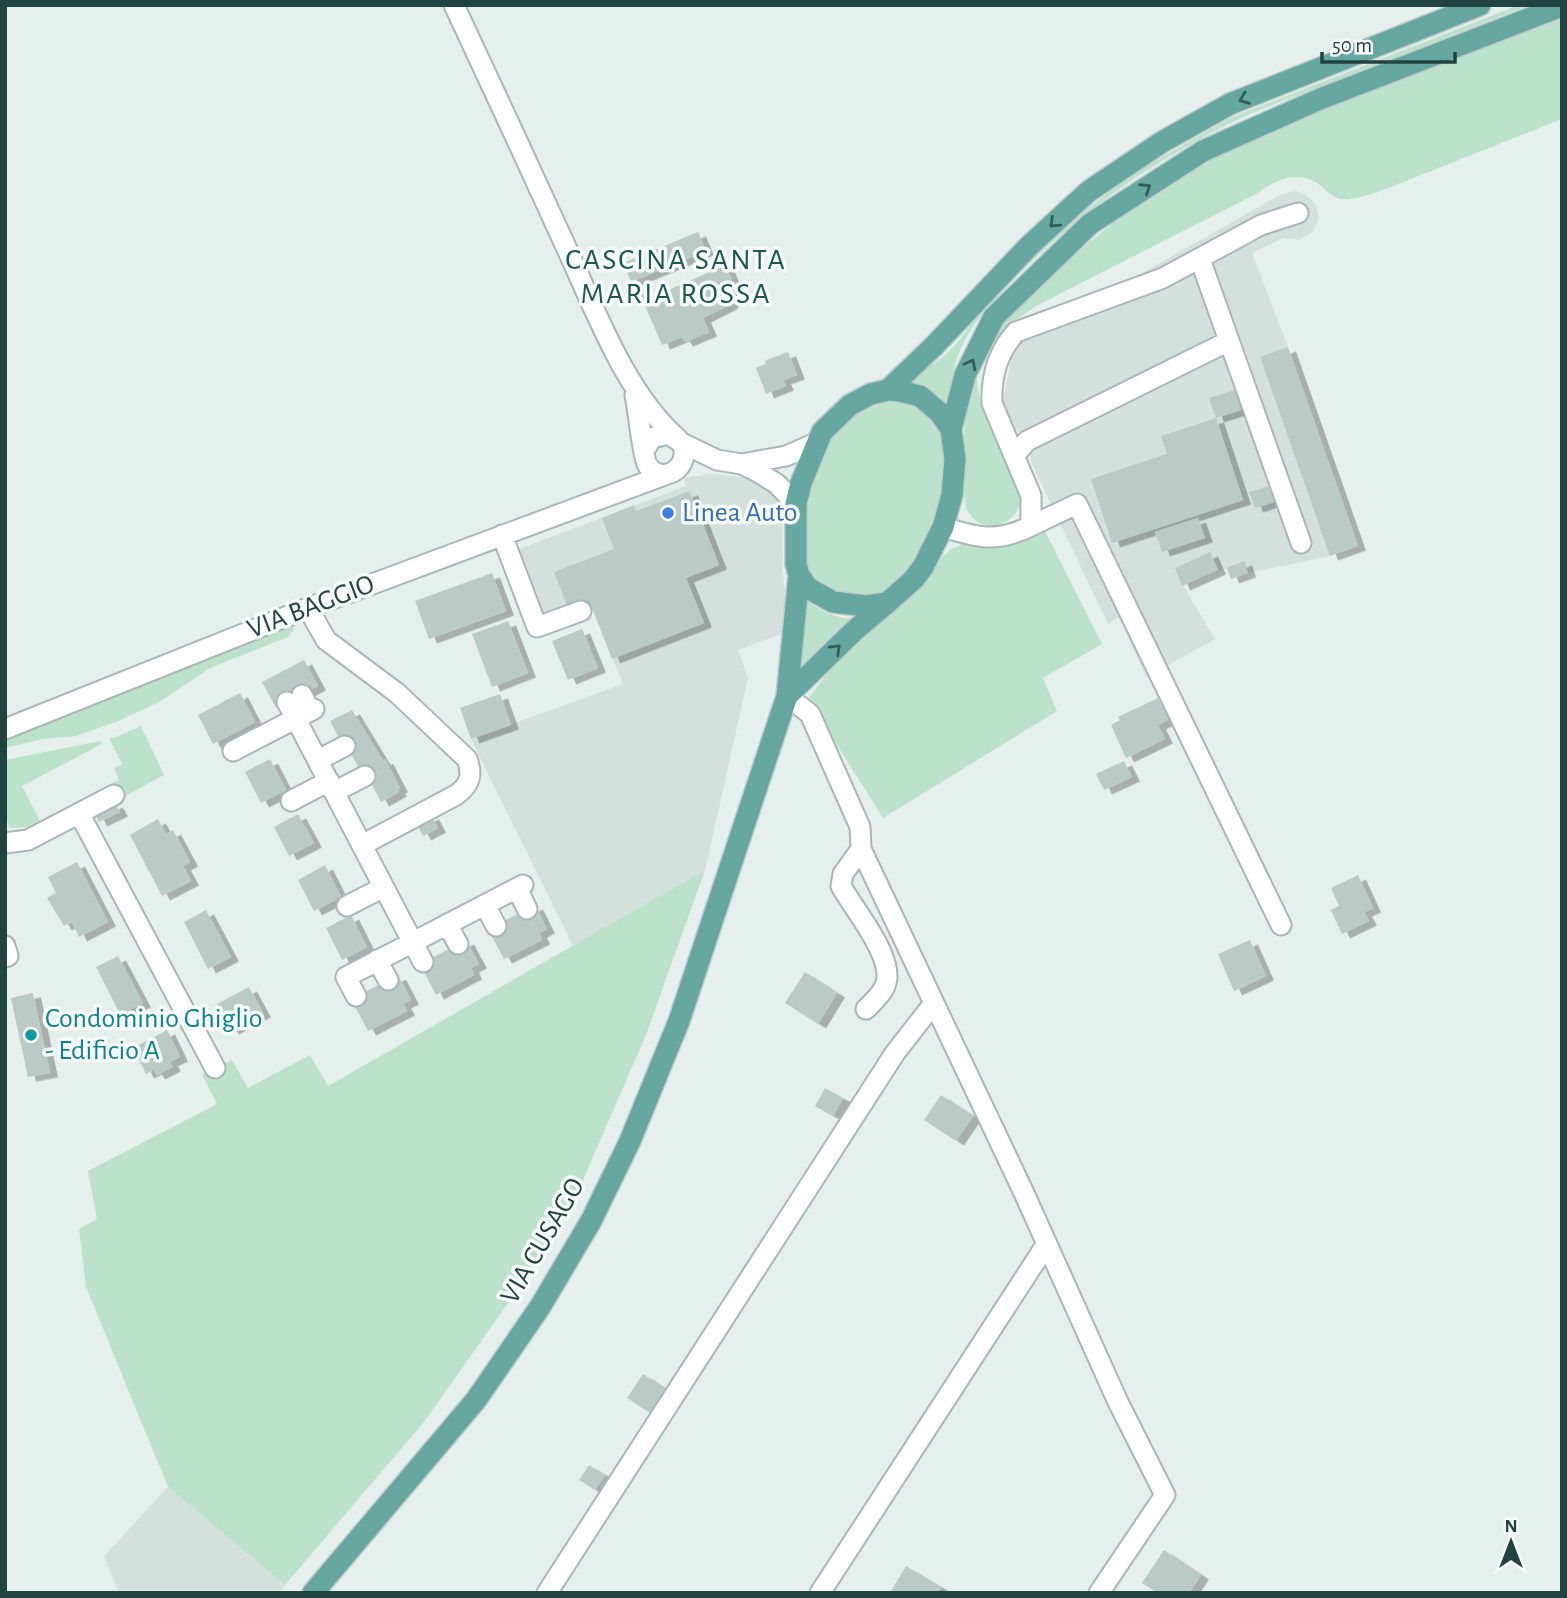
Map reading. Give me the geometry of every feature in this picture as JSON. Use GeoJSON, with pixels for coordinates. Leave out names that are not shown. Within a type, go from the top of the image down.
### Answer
{"type":"FeatureCollection","features":[{"type":"Feature","properties":{"kind":"main road"},"geometry":{"type":"LineString","coordinates":[[888,390],[1029,246],[1089,191],[1162,142],[1230,104],[1480,5]]}},
{"type":"Feature","properties":{"kind":"main road"},"geometry":{"type":"LineString","coordinates":[[787,696],[854,631],[902,592],[923,567],[943,527],[952,495],[955,477],[951,429],[965,375],[994,317],[1090,223],[1203,151],[1320,99],[1562,6]]}},
{"type":"Feature","properties":{"kind":"main road"},"geometry":{"type":"LineString","coordinates":[[787,696],[799,575],[795,553],[796,504],[801,483],[822,432],[850,405],[871,394],[888,390],[920,396],[940,413],[951,429]]}},
{"type":"Feature","properties":{"kind":"main road"},"geometry":{"type":"LineString","coordinates":[[799,575],[808,588],[833,602],[866,606],[887,603]]}},
{"type":"Feature","properties":{"kind":"main road","name":"VIA CUSAGO"},"geometry":{"type":"LineString","coordinates":[[313,1593],[476,1399],[540,1307],[591,1221],[629,1140],[678,1021],[787,696]]}},
{"type":"Feature","properties":{"kind":"street"},"geometry":{"type":"LineString","coordinates":[[454,5],[624,368],[652,412],[680,441],[685,455],[680,466],[673,472],[660,474],[654,471],[644,455],[640,418],[624,368]]}},
{"type":"Feature","properties":{"kind":"street"},"geometry":{"type":"LineString","coordinates":[[1031,526],[1031,496],[992,403],[991,388],[998,357],[1006,343],[1016,332],[1163,278],[1261,225],[1298,213]]}},
{"type":"Feature","properties":{"kind":"street"},"geometry":{"type":"LineString","coordinates":[[1200,259],[1301,543]]}},
{"type":"Feature","properties":{"kind":"street"},"geometry":{"type":"LineString","coordinates":[[1014,456],[1027,441],[1229,341]]}},
{"type":"Feature","properties":{"kind":"street"},"geometry":{"type":"LineString","coordinates":[[619,491],[644,455],[649,441],[657,435],[668,434],[680,441]]}},
{"type":"Feature","properties":{"kind":"street","name":"VIA BAGGIO"},"geometry":{"type":"LineString","coordinates":[[680,441],[717,460],[742,464],[786,456],[816,443]]}},
{"type":"Feature","properties":{"kind":"street","name":"VIA BAGGIO"},"geometry":{"type":"LineString","coordinates":[[5,729],[308,608],[619,491],[717,460]]}},
{"type":"Feature","properties":{"kind":"street","name":"VIA BAGGIO"},"geometry":{"type":"LineString","coordinates":[[742,464],[777,484],[796,504]]}},
{"type":"Feature","properties":{"kind":"street"},"geometry":{"type":"LineString","coordinates":[[943,527],[977,537],[1012,536],[1077,504],[1281,925]]}},
{"type":"Feature","properties":{"kind":"street"},"geometry":{"type":"LineString","coordinates":[[502,535],[537,627],[581,611]]}},
{"type":"Feature","properties":{"kind":"street"},"geometry":{"type":"LineString","coordinates":[[308,608],[326,640],[397,693],[467,759],[471,769],[470,780],[465,789],[362,845]]}},
{"type":"Feature","properties":{"kind":"street"},"geometry":{"type":"LineString","coordinates":[[787,696],[810,714],[860,827],[861,849],[1024,1194],[1118,1402],[1165,1495],[1099,1593]]}},
{"type":"Feature","properties":{"kind":"street"},"geometry":{"type":"LineString","coordinates":[[238,741],[302,707],[317,760],[423,962]]}},
{"type":"Feature","properties":{"kind":"street"},"geometry":{"type":"LineString","coordinates":[[317,760],[345,746]]}},
{"type":"Feature","properties":{"kind":"street"},"geometry":{"type":"LineString","coordinates":[[291,801],[365,776]]}},
{"type":"Feature","properties":{"kind":"street"},"geometry":{"type":"LineString","coordinates":[[5,843],[28,840],[114,795]]}},
{"type":"Feature","properties":{"kind":"street"},"geometry":{"type":"LineString","coordinates":[[79,813],[215,1068]]}},
{"type":"Feature","properties":{"kind":"street"},"geometry":{"type":"LineString","coordinates":[[861,849],[844,874],[841,886],[869,930],[889,969],[885,988],[866,1009]]}},
{"type":"Feature","properties":{"kind":"street"},"geometry":{"type":"LineString","coordinates":[[347,906],[384,887]]}},
{"type":"Feature","properties":{"kind":"street"},"geometry":{"type":"LineString","coordinates":[[356,996],[346,977],[520,887],[527,909]]}},
{"type":"Feature","properties":{"kind":"street"},"geometry":{"type":"LineString","coordinates":[[485,905],[496,926]]}},
{"type":"Feature","properties":{"kind":"street"},"geometry":{"type":"LineString","coordinates":[[447,924],[458,944]]}},
{"type":"Feature","properties":{"kind":"street"},"geometry":{"type":"LineString","coordinates":[[377,960],[388,980]]}},
{"type":"Feature","properties":{"kind":"street"},"geometry":{"type":"LineString","coordinates":[[547,1593],[887,1065],[934,1003]]}},
{"type":"Feature","properties":{"kind":"street"},"geometry":{"type":"LineString","coordinates":[[820,1593],[1046,1245]]}},
{"type":"Feature","properties":{"kind":"shaded area"},"geometry":{"type":"Polygon","coordinates":[[[1295,191],[1303,193],[1315,203],[1319,218],[1313,232],[1299,240],[1283,238],[1252,253],[1358,546],[1330,556],[1231,579],[1226,568],[1183,586],[1215,639],[1146,677],[1119,617],[1108,624],[1030,460],[1031,448],[1024,434],[1013,427],[1003,403],[1013,349],[1005,331],[1137,276],[1280,195],[1295,191]]]}},
{"type":"Feature","properties":{"kind":"shaded area"},"geometry":{"type":"Polygon","coordinates":[[[711,474],[750,478],[771,489],[781,504],[782,569],[788,612],[783,633],[738,650],[748,678],[705,870],[573,946],[471,739],[623,684],[589,600],[544,616],[519,549],[686,486],[683,478],[711,474]]]}},
{"type":"Feature","properties":{"kind":"shaded area"},"geometry":{"type":"Polygon","coordinates":[[[168,1487],[285,1585],[279,1593],[119,1593],[104,1556],[168,1487]]]}},
{"type":"Feature","properties":{"kind":"green space"},"geometry":{"type":"Polygon","coordinates":[[[1519,5],[1530,5],[1252,113],[1158,163],[1073,225],[1021,272],[990,305],[961,349],[953,372],[948,404],[943,405],[934,393],[911,382],[911,379],[943,357],[956,344],[990,300],[1045,243],[1115,187],[1162,157],[1230,118],[1519,5]]]}},
{"type":"Feature","properties":{"kind":"green space"},"geometry":{"type":"Polygon","coordinates":[[[1562,19],[1562,119],[1359,197],[1338,198],[1309,179],[1286,178],[1036,306],[1011,325],[993,345],[977,379],[988,419],[1022,495],[1015,514],[1000,525],[982,524],[974,519],[965,502],[964,471],[967,398],[971,383],[999,328],[1085,246],[1156,192],[1217,157],[1354,98],[1562,19]]]}},
{"type":"Feature","properties":{"kind":"green space"},"geometry":{"type":"Polygon","coordinates":[[[889,402],[905,404],[926,414],[940,433],[944,450],[944,472],[940,496],[922,544],[898,582],[884,592],[873,595],[836,591],[816,578],[807,560],[806,524],[818,466],[831,438],[843,425],[873,407],[889,402]]]}},
{"type":"Feature","properties":{"kind":"green space"},"geometry":{"type":"Polygon","coordinates":[[[1045,531],[1102,644],[1043,678],[1057,711],[883,818],[808,699],[846,654],[918,591],[941,558],[951,549],[963,544],[1045,531]]]}},
{"type":"Feature","properties":{"kind":"green space"},"geometry":{"type":"Polygon","coordinates":[[[807,601],[828,613],[853,619],[802,676],[798,668],[807,601]]]}},
{"type":"Feature","properties":{"kind":"green space"},"geometry":{"type":"Polygon","coordinates":[[[293,626],[294,630],[288,637],[212,667],[159,702],[116,722],[76,736],[43,739],[5,748],[5,740],[293,626]]]}},
{"type":"Feature","properties":{"kind":"green space"},"geometry":{"type":"Polygon","coordinates":[[[141,726],[164,775],[116,801],[109,785],[119,780],[114,768],[122,764],[109,738],[141,726]]]}},
{"type":"Feature","properties":{"kind":"green space"},"geometry":{"type":"Polygon","coordinates":[[[100,741],[102,744],[22,786],[40,821],[29,827],[9,828],[5,810],[5,760],[100,741]]]}},
{"type":"Feature","properties":{"kind":"green space"},"geometry":{"type":"Polygon","coordinates":[[[705,870],[646,1035],[580,1187],[544,1252],[424,1422],[285,1585],[168,1487],[86,1287],[79,1229],[97,1219],[88,1171],[217,1104],[202,1075],[232,1060],[248,1088],[310,1055],[328,1086],[705,870]]]}},
{"type":"Feature","properties":{"kind":"building"},"geometry":{"type":"Polygon","coordinates":[[[698,232],[706,251],[631,282],[623,263],[698,232]]]}},
{"type":"Feature","properties":{"kind":"building"},"geometry":{"type":"Polygon","coordinates":[[[726,265],[732,280],[720,284],[729,288],[733,298],[729,305],[703,318],[709,332],[685,342],[682,337],[662,345],[643,301],[726,265]]]}},
{"type":"Feature","properties":{"kind":"building"},"geometry":{"type":"Polygon","coordinates":[[[639,282],[645,296],[637,299],[631,285],[639,282]]]}},
{"type":"Feature","properties":{"kind":"building"},"geometry":{"type":"Polygon","coordinates":[[[1288,347],[1358,546],[1330,556],[1260,357],[1288,347]]]}},
{"type":"Feature","properties":{"kind":"building"},"geometry":{"type":"Polygon","coordinates":[[[788,352],[797,375],[783,380],[786,386],[766,394],[756,368],[766,364],[764,361],[788,352]]]}},
{"type":"Feature","properties":{"kind":"building"},"geometry":{"type":"Polygon","coordinates":[[[1235,390],[1241,410],[1216,418],[1209,398],[1235,390]]]}},
{"type":"Feature","properties":{"kind":"building"},"geometry":{"type":"Polygon","coordinates":[[[1216,418],[1243,500],[1112,543],[1091,479],[1167,454],[1161,436],[1216,418]]]}},
{"type":"Feature","properties":{"kind":"building"},"geometry":{"type":"Polygon","coordinates":[[[1269,486],[1274,502],[1255,508],[1249,492],[1269,486]]]}},
{"type":"Feature","properties":{"kind":"building"},"geometry":{"type":"Polygon","coordinates":[[[690,491],[719,565],[686,578],[704,623],[612,659],[589,600],[568,608],[554,572],[614,549],[602,518],[634,505],[636,511],[690,491]]]}},
{"type":"Feature","properties":{"kind":"building"},"geometry":{"type":"Polygon","coordinates":[[[1198,518],[1205,538],[1162,552],[1155,532],[1198,518]]]}},
{"type":"Feature","properties":{"kind":"building"},"geometry":{"type":"Polygon","coordinates":[[[1210,552],[1218,570],[1182,586],[1175,568],[1210,552]]]}},
{"type":"Feature","properties":{"kind":"building"},"geometry":{"type":"Polygon","coordinates":[[[1244,561],[1248,573],[1231,579],[1227,568],[1244,561]]]}},
{"type":"Feature","properties":{"kind":"building"},"geometry":{"type":"Polygon","coordinates":[[[492,573],[506,611],[429,639],[415,601],[492,573]]]}},
{"type":"Feature","properties":{"kind":"building"},"geometry":{"type":"Polygon","coordinates":[[[508,621],[528,673],[492,687],[472,634],[508,621]]]}},
{"type":"Feature","properties":{"kind":"building"},"geometry":{"type":"Polygon","coordinates":[[[582,629],[598,668],[568,680],[552,641],[582,629]]]}},
{"type":"Feature","properties":{"kind":"building"},"geometry":{"type":"Polygon","coordinates":[[[304,660],[318,686],[276,708],[262,682],[304,660]]]}},
{"type":"Feature","properties":{"kind":"building"},"geometry":{"type":"Polygon","coordinates":[[[240,693],[255,722],[213,744],[198,715],[240,693]]]}},
{"type":"Feature","properties":{"kind":"building"},"geometry":{"type":"Polygon","coordinates":[[[500,694],[511,725],[471,739],[460,708],[500,694]]]}},
{"type":"Feature","properties":{"kind":"building"},"geometry":{"type":"Polygon","coordinates":[[[1158,698],[1168,720],[1158,725],[1165,739],[1126,758],[1111,725],[1120,720],[1118,717],[1158,698]]]}},
{"type":"Feature","properties":{"kind":"building"},"geometry":{"type":"Polygon","coordinates":[[[352,710],[383,761],[385,759],[400,788],[397,789],[399,792],[381,802],[330,721],[352,710]]]}},
{"type":"Feature","properties":{"kind":"building"},"geometry":{"type":"Polygon","coordinates":[[[270,759],[286,790],[261,803],[245,772],[270,759]]]}},
{"type":"Feature","properties":{"kind":"building"},"geometry":{"type":"Polygon","coordinates":[[[1124,761],[1132,777],[1104,790],[1096,774],[1124,761]]]}},
{"type":"Feature","properties":{"kind":"building"},"geometry":{"type":"Polygon","coordinates":[[[115,803],[120,812],[99,822],[95,814],[115,803]]]}},
{"type":"Feature","properties":{"kind":"building"},"geometry":{"type":"Polygon","coordinates":[[[298,814],[314,843],[289,856],[274,827],[298,814]]]}},
{"type":"Feature","properties":{"kind":"building"},"geometry":{"type":"Polygon","coordinates":[[[431,815],[438,828],[423,836],[416,823],[431,815]]]}},
{"type":"Feature","properties":{"kind":"building"},"geometry":{"type":"Polygon","coordinates":[[[158,819],[166,834],[173,830],[190,862],[183,866],[191,881],[162,896],[130,835],[158,819]]]}},
{"type":"Feature","properties":{"kind":"building"},"geometry":{"type":"Polygon","coordinates":[[[77,862],[108,922],[79,937],[72,922],[64,926],[47,898],[56,893],[48,877],[77,862]]]}},
{"type":"Feature","properties":{"kind":"building"},"geometry":{"type":"Polygon","coordinates":[[[325,865],[341,897],[314,911],[298,880],[325,865]]]}},
{"type":"Feature","properties":{"kind":"building"},"geometry":{"type":"Polygon","coordinates":[[[1358,875],[1373,908],[1364,912],[1369,921],[1342,934],[1331,910],[1339,906],[1331,888],[1358,875]]]}},
{"type":"Feature","properties":{"kind":"building"},"geometry":{"type":"Polygon","coordinates":[[[535,905],[547,929],[539,933],[542,940],[504,959],[488,929],[535,905]]]}},
{"type":"Feature","properties":{"kind":"building"},"geometry":{"type":"Polygon","coordinates":[[[206,910],[231,957],[208,969],[184,922],[206,910]]]}},
{"type":"Feature","properties":{"kind":"building"},"geometry":{"type":"Polygon","coordinates":[[[351,915],[367,947],[342,960],[326,928],[351,915]]]}},
{"type":"Feature","properties":{"kind":"building"},"geometry":{"type":"Polygon","coordinates":[[[466,940],[479,964],[471,968],[474,975],[436,995],[420,964],[466,940]]]}},
{"type":"Feature","properties":{"kind":"building"},"geometry":{"type":"Polygon","coordinates":[[[1250,940],[1266,976],[1234,991],[1218,954],[1250,940]]]}},
{"type":"Feature","properties":{"kind":"building"},"geometry":{"type":"Polygon","coordinates":[[[118,956],[143,1003],[120,1014],[96,967],[118,956]]]}},
{"type":"Feature","properties":{"kind":"building"},"geometry":{"type":"Polygon","coordinates":[[[805,972],[837,993],[818,1024],[785,1003],[805,972]]]}},
{"type":"Feature","properties":{"kind":"building"},"geometry":{"type":"Polygon","coordinates":[[[398,975],[411,1000],[403,1004],[407,1011],[368,1031],[351,999],[398,975]]]}},
{"type":"Feature","properties":{"kind":"building"},"geometry":{"type":"Polygon","coordinates":[[[249,987],[263,1013],[231,1030],[217,1004],[249,987]]]}},
{"type":"Feature","properties":{"kind":"building","name":"Condominio Ghiglio - Edificio A"},"geometry":{"type":"Polygon","coordinates":[[[33,993],[50,1073],[28,1077],[11,998],[33,993]]]}},
{"type":"Feature","properties":{"kind":"building"},"geometry":{"type":"Polygon","coordinates":[[[167,1030],[180,1057],[170,1062],[173,1067],[157,1075],[154,1070],[146,1074],[133,1048],[167,1030]]]}},
{"type":"Feature","properties":{"kind":"building"},"geometry":{"type":"Polygon","coordinates":[[[825,1088],[843,1098],[833,1116],[815,1106],[825,1088]]]}},
{"type":"Feature","properties":{"kind":"building"},"geometry":{"type":"Polygon","coordinates":[[[941,1095],[973,1116],[956,1141],[924,1120],[941,1095]]]}},
{"type":"Feature","properties":{"kind":"building"},"geometry":{"type":"Polygon","coordinates":[[[643,1374],[666,1389],[650,1413],[627,1398],[643,1374]]]}},
{"type":"Feature","properties":{"kind":"building"},"geometry":{"type":"Polygon","coordinates":[[[589,1465],[605,1475],[595,1490],[579,1480],[589,1465]]]}},
{"type":"Feature","properties":{"kind":"building"},"geometry":{"type":"Polygon","coordinates":[[[1164,1550],[1201,1575],[1189,1593],[1158,1593],[1142,1583],[1164,1550]]]}},
{"type":"Feature","properties":{"kind":"building"},"geometry":{"type":"Polygon","coordinates":[[[906,1566],[941,1587],[937,1593],[890,1593],[906,1566]]]}},
{"type":"Feature","properties":{"kind":"place","name":"Linea Auto"},"geometry":{"type":"Point","coordinates":[668,513]}},
{"type":"Feature","properties":{"kind":"place","name":"Condominio Ghiglio - Edificio A"},"geometry":{"type":"Point","coordinates":[31,1035]}},
{"type":"Feature","properties":{"kind":"district","name":"CASCINA SANTA MARIA ROSSA"},"geometry":{"type":"Point","coordinates":[676,277]}}]}
